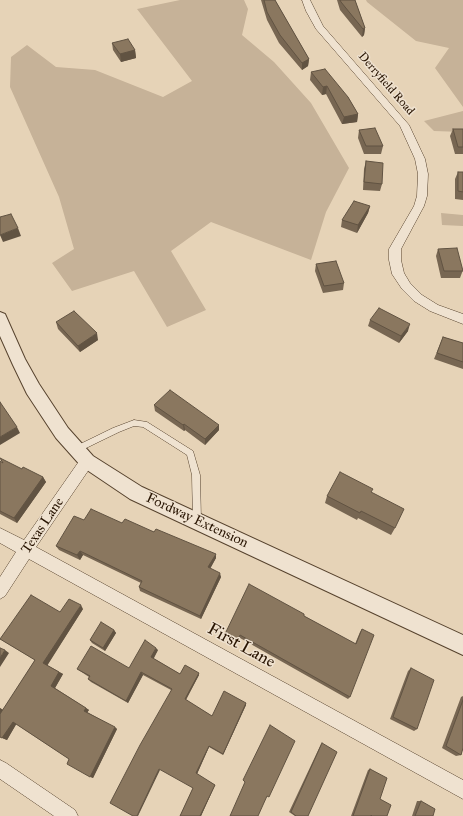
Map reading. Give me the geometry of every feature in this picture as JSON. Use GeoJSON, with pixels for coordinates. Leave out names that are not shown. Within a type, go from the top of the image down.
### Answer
{"type":"FeatureCollection","features":[{"type":"Feature","properties":{"kind":"street","name":"Derryfield Road"},"geometry":{"type":"LineString","coordinates":[[306,0],[319,27],[404,125],[420,159],[424,185],[422,196],[419,206],[395,249],[394,260],[398,274],[406,286],[418,298],[434,308],[463,319]]}},
{"type":"Feature","properties":{"kind":"street","name":"Fordway Extension"},"geometry":{"type":"LineString","coordinates":[[0,318],[18,361],[33,389],[51,418],[82,455],[136,493],[463,645]]}},
{"type":"Feature","properties":{"kind":"street","name":"Texas Lane"},"geometry":{"type":"LineString","coordinates":[[0,591],[82,455]]}},
{"type":"Feature","properties":{"kind":"street","name":"First Lane"},"geometry":{"type":"LineString","coordinates":[[0,535],[463,790]]}},
{"type":"Feature","properties":{"kind":"street"},"geometry":{"type":"LineString","coordinates":[[0,769],[69,816]]}},
{"type":"Feature","properties":{"kind":"lane"},"geometry":{"type":"LineString","coordinates":[[82,455],[116,430],[134,423],[144,424],[190,453],[196,475],[197,522]]}},
{"type":"Feature","properties":{"kind":"shaded area"},"geometry":{"type":"Polygon","coordinates":[[[180,0],[244,0],[248,9],[242,35],[274,62],[311,103],[349,168],[326,212],[311,260],[211,222],[171,251],[206,310],[167,327],[134,271],[72,291],[52,263],[74,249],[59,197],[10,87],[11,57],[27,45],[56,67],[95,70],[163,97],[192,81],[137,9],[180,0]]]}},
{"type":"Feature","properties":{"kind":"shaded area"},"geometry":{"type":"Polygon","coordinates":[[[366,0],[463,0],[463,107],[435,68],[449,48],[416,41],[366,0]]]}},
{"type":"Feature","properties":{"kind":"shaded area"},"geometry":{"type":"Polygon","coordinates":[[[463,111],[463,132],[434,131],[424,121],[463,111]]]}},
{"type":"Feature","properties":{"kind":"shaded area"},"geometry":{"type":"Polygon","coordinates":[[[441,213],[463,215],[463,226],[442,225],[441,213]]]}},
{"type":"Feature","properties":{"kind":"building"},"geometry":{"type":"Polygon","coordinates":[[[264,0],[275,0],[309,59],[302,63],[280,35],[267,12],[264,0]]]}},
{"type":"Feature","properties":{"kind":"building"},"geometry":{"type":"Polygon","coordinates":[[[340,0],[355,0],[365,28],[363,29],[340,0]]]}},
{"type":"Feature","properties":{"kind":"building"},"geometry":{"type":"Polygon","coordinates":[[[128,39],[135,50],[120,54],[112,43],[128,39]]]}},
{"type":"Feature","properties":{"kind":"building"},"geometry":{"type":"Polygon","coordinates":[[[325,69],[348,97],[358,114],[344,117],[327,86],[323,87],[311,72],[325,69]]]}},
{"type":"Feature","properties":{"kind":"building"},"geometry":{"type":"Polygon","coordinates":[[[375,128],[383,146],[366,146],[359,130],[375,128]]]}},
{"type":"Feature","properties":{"kind":"building"},"geometry":{"type":"Polygon","coordinates":[[[453,129],[463,129],[463,147],[458,147],[453,129]]]}},
{"type":"Feature","properties":{"kind":"building"},"geometry":{"type":"Polygon","coordinates":[[[366,161],[383,163],[382,184],[364,182],[366,161]]]}},
{"type":"Feature","properties":{"kind":"building"},"geometry":{"type":"Polygon","coordinates":[[[458,172],[463,172],[463,192],[458,191],[458,172]]]}},
{"type":"Feature","properties":{"kind":"building"},"geometry":{"type":"Polygon","coordinates":[[[354,201],[370,206],[358,225],[342,220],[354,201]]]}},
{"type":"Feature","properties":{"kind":"building"},"geometry":{"type":"Polygon","coordinates":[[[11,214],[18,228],[0,235],[0,217],[11,214]]]}},
{"type":"Feature","properties":{"kind":"building"},"geometry":{"type":"Polygon","coordinates":[[[457,248],[463,271],[444,271],[438,249],[457,248]]]}},
{"type":"Feature","properties":{"kind":"building"},"geometry":{"type":"Polygon","coordinates":[[[336,261],[344,283],[324,286],[316,264],[336,261]]]}},
{"type":"Feature","properties":{"kind":"building"},"geometry":{"type":"Polygon","coordinates":[[[379,308],[410,324],[401,336],[370,320],[379,308]]]}},
{"type":"Feature","properties":{"kind":"building"},"geometry":{"type":"Polygon","coordinates":[[[74,311],[97,333],[78,346],[56,322],[74,311]]]}},
{"type":"Feature","properties":{"kind":"building"},"geometry":{"type":"Polygon","coordinates":[[[443,337],[463,343],[463,362],[437,353],[443,337]]]}},
{"type":"Feature","properties":{"kind":"building"},"geometry":{"type":"Polygon","coordinates":[[[170,390],[219,425],[205,439],[154,405],[170,390]]]}},
{"type":"Feature","properties":{"kind":"building"},"geometry":{"type":"Polygon","coordinates":[[[0,402],[17,427],[0,437],[0,402]]]}},
{"type":"Feature","properties":{"kind":"building"},"geometry":{"type":"Polygon","coordinates":[[[0,458],[43,477],[14,518],[0,511],[0,461],[3,463],[0,458]]]}},
{"type":"Feature","properties":{"kind":"building"},"geometry":{"type":"Polygon","coordinates":[[[340,472],[373,489],[371,492],[404,509],[395,528],[361,511],[360,513],[327,496],[340,472]]]}},
{"type":"Feature","properties":{"kind":"building"},"geometry":{"type":"Polygon","coordinates":[[[91,509],[122,523],[125,519],[154,532],[156,529],[216,554],[208,567],[220,573],[200,616],[139,587],[142,581],[80,551],[77,555],[56,546],[74,516],[84,520],[91,509]]]}},
{"type":"Feature","properties":{"kind":"building"},"geometry":{"type":"Polygon","coordinates":[[[249,584],[356,644],[362,629],[374,635],[350,697],[240,635],[238,640],[225,634],[249,584]]]}},
{"type":"Feature","properties":{"kind":"building"},"geometry":{"type":"Polygon","coordinates":[[[31,595],[60,612],[69,599],[81,605],[43,663],[59,672],[51,686],[86,708],[84,711],[115,727],[90,777],[67,764],[69,759],[13,722],[2,738],[0,737],[0,714],[35,660],[0,639],[31,595]]]}},
{"type":"Feature","properties":{"kind":"building"},"geometry":{"type":"Polygon","coordinates":[[[101,622],[114,630],[103,648],[90,640],[101,622]]]}},
{"type":"Feature","properties":{"kind":"building"},"geometry":{"type":"Polygon","coordinates":[[[145,640],[156,648],[151,657],[180,674],[185,665],[199,673],[185,699],[212,716],[224,691],[246,703],[223,754],[209,746],[196,773],[215,785],[200,816],[180,816],[193,788],[159,769],[137,816],[133,816],[110,803],[140,745],[172,689],[141,672],[126,701],[88,679],[90,676],[77,669],[91,646],[129,668],[145,640]]]}},
{"type":"Feature","properties":{"kind":"building"},"geometry":{"type":"Polygon","coordinates":[[[0,648],[5,650],[0,658],[0,648]]]}},
{"type":"Feature","properties":{"kind":"building"},"geometry":{"type":"Polygon","coordinates":[[[411,668],[434,680],[417,729],[393,717],[411,668]]]}},
{"type":"Feature","properties":{"kind":"building"},"geometry":{"type":"Polygon","coordinates":[[[463,700],[463,748],[461,755],[446,746],[463,700]]]}},
{"type":"Feature","properties":{"kind":"building"},"geometry":{"type":"Polygon","coordinates":[[[270,725],[295,741],[269,797],[267,796],[258,816],[230,816],[245,782],[243,780],[270,725]]]}},
{"type":"Feature","properties":{"kind":"building"},"geometry":{"type":"Polygon","coordinates":[[[322,743],[337,752],[308,816],[296,816],[291,812],[322,743]]]}},
{"type":"Feature","properties":{"kind":"building"},"geometry":{"type":"Polygon","coordinates":[[[370,769],[387,778],[380,799],[391,805],[387,816],[353,816],[370,769]]]}},
{"type":"Feature","properties":{"kind":"building"},"geometry":{"type":"Polygon","coordinates":[[[421,801],[435,809],[433,816],[415,816],[421,801]]]}}]}
